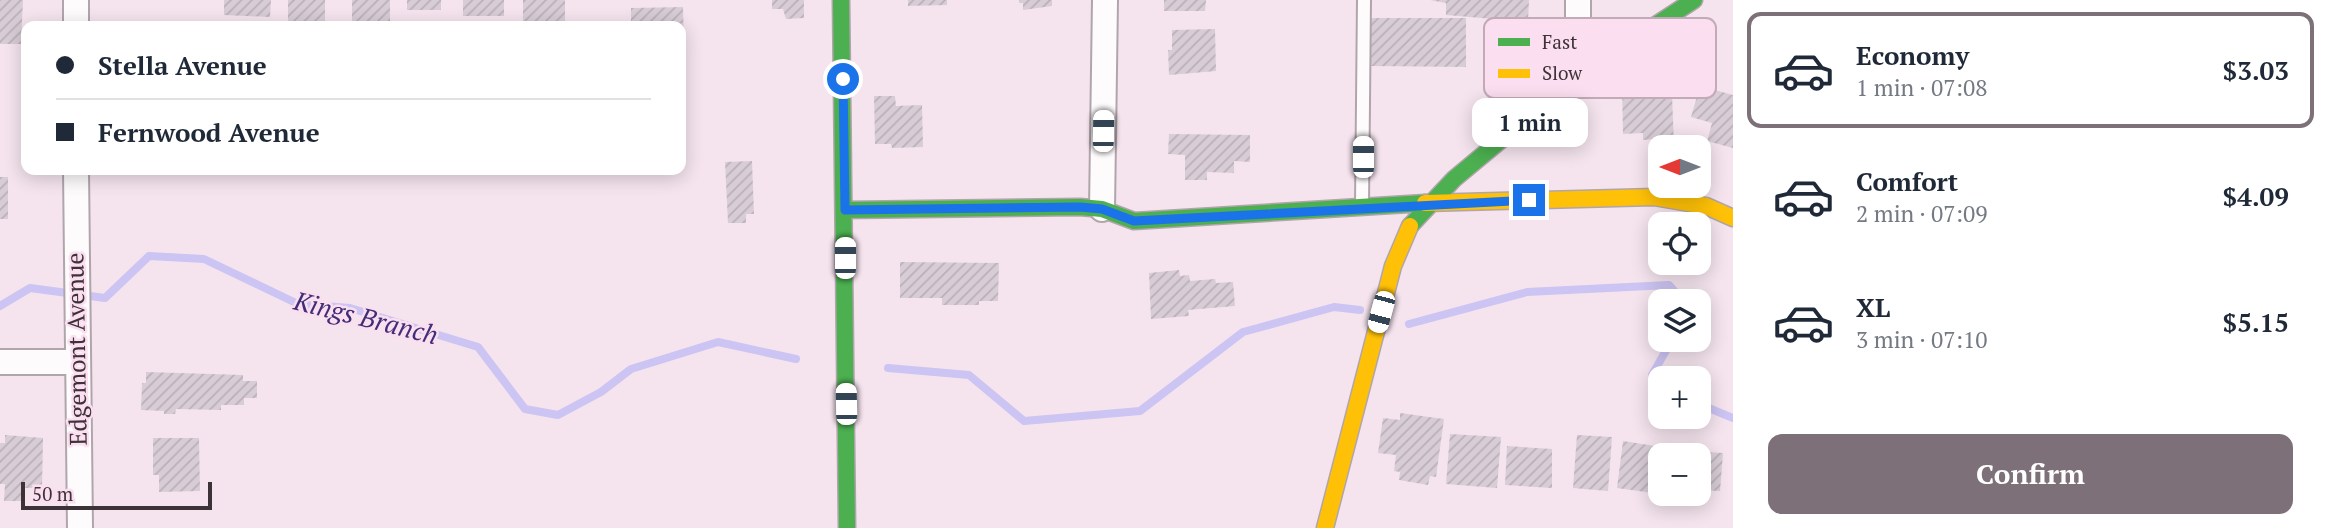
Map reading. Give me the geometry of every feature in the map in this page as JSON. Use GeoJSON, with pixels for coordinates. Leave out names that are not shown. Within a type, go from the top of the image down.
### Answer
{"type":"FeatureCollection","features":[{"type":"Feature","properties":{"kind":"street"},"geometry":{"type":"LineString","coordinates":[[76,0],[76,21]]}},
{"type":"Feature","properties":{"kind":"street"},"geometry":{"type":"LineString","coordinates":[[841,0],[847,528]]}},
{"type":"Feature","properties":{"kind":"street"},"geometry":{"type":"LineString","coordinates":[[1102,209],[1105,0]]}},
{"type":"Feature","properties":{"kind":"street"},"geometry":{"type":"LineString","coordinates":[[1578,0],[1578,18]]}},
{"type":"Feature","properties":{"kind":"street"},"geometry":{"type":"LineString","coordinates":[[1667,18],[1694,0]]}},
{"type":"Feature","properties":{"kind":"street"},"geometry":{"type":"LineString","coordinates":[[1325,528],[1393,266],[1409,229],[1429,203],[1552,98]]}},
{"type":"Feature","properties":{"kind":"street","name":"Edgemont Avenue"},"geometry":{"type":"LineString","coordinates":[[76,175],[80,528]]}},
{"type":"Feature","properties":{"kind":"street"},"geometry":{"type":"LineString","coordinates":[[845,210],[1102,209],[1134,221],[1429,203],[1654,197],[1679,198],[1733,218]]}},
{"type":"Feature","properties":{"kind":"street"},"geometry":{"type":"LineString","coordinates":[[0,362],[77,362]]}},
{"type":"Feature","properties":{"kind":"lane"},"geometry":{"type":"LineString","coordinates":[[1362,209],[1364,0]]}},
{"type":"Feature","properties":{"kind":"building"},"geometry":{"type":"Polygon","coordinates":[[[0,0],[23,0],[21,44],[0,44],[0,0]]]}},
{"type":"Feature","properties":{"kind":"building"},"geometry":{"type":"Polygon","coordinates":[[[224,0],[271,0],[270,17],[224,15],[224,0]]]}},
{"type":"Feature","properties":{"kind":"building"},"geometry":{"type":"Polygon","coordinates":[[[288,0],[325,0],[325,21],[288,21],[288,0]]]}},
{"type":"Feature","properties":{"kind":"building"},"geometry":{"type":"Polygon","coordinates":[[[352,0],[390,0],[390,21],[352,21],[352,0]]]}},
{"type":"Feature","properties":{"kind":"building"},"geometry":{"type":"Polygon","coordinates":[[[407,0],[441,0],[441,10],[407,10],[407,0]]]}},
{"type":"Feature","properties":{"kind":"building"},"geometry":{"type":"Polygon","coordinates":[[[463,0],[504,0],[504,16],[463,16],[463,0]]]}},
{"type":"Feature","properties":{"kind":"building"},"geometry":{"type":"Polygon","coordinates":[[[523,0],[565,0],[565,21],[523,21],[523,0]]]}},
{"type":"Feature","properties":{"kind":"building"},"geometry":{"type":"Polygon","coordinates":[[[772,0],[804,0],[804,18],[786,19],[783,9],[772,9],[772,0]]]}},
{"type":"Feature","properties":{"kind":"building"},"geometry":{"type":"Polygon","coordinates":[[[908,0],[947,0],[947,5],[908,6],[908,0]]]}},
{"type":"Feature","properties":{"kind":"building"},"geometry":{"type":"Polygon","coordinates":[[[1019,0],[1052,0],[1052,6],[1023,10],[1023,3],[1019,3],[1019,0]]]}},
{"type":"Feature","properties":{"kind":"building"},"geometry":{"type":"Polygon","coordinates":[[[1164,0],[1206,0],[1205,11],[1164,11],[1164,0]]]}},
{"type":"Feature","properties":{"kind":"building"},"geometry":{"type":"Polygon","coordinates":[[[1430,0],[1529,0],[1528,18],[1446,15],[1446,3],[1430,0]]]}},
{"type":"Feature","properties":{"kind":"building"},"geometry":{"type":"Polygon","coordinates":[[[683,7],[683,21],[631,21],[631,8],[683,7]]]}},
{"type":"Feature","properties":{"kind":"building"},"geometry":{"type":"Polygon","coordinates":[[[1371,18],[1466,18],[1466,67],[1371,66],[1371,18]]]}},
{"type":"Feature","properties":{"kind":"building"},"geometry":{"type":"Polygon","coordinates":[[[1215,29],[1216,71],[1169,75],[1168,50],[1172,50],[1172,30],[1215,29]]]}},
{"type":"Feature","properties":{"kind":"building"},"geometry":{"type":"Polygon","coordinates":[[[1716,90],[1733,95],[1733,148],[1712,142],[1712,135],[1709,135],[1712,123],[1691,117],[1697,98],[1716,98],[1716,90]]]}},
{"type":"Feature","properties":{"kind":"building"},"geometry":{"type":"Polygon","coordinates":[[[874,96],[895,96],[896,106],[922,105],[923,147],[892,148],[891,144],[875,144],[874,96]]]}},
{"type":"Feature","properties":{"kind":"building"},"geometry":{"type":"Polygon","coordinates":[[[1622,98],[1672,98],[1674,135],[1648,135],[1648,140],[1643,140],[1643,133],[1623,134],[1622,98]]]}},
{"type":"Feature","properties":{"kind":"building"},"geometry":{"type":"Polygon","coordinates":[[[1169,134],[1250,135],[1250,162],[1234,161],[1234,173],[1207,172],[1207,180],[1185,180],[1185,155],[1168,154],[1169,134]]]}},
{"type":"Feature","properties":{"kind":"building"},"geometry":{"type":"Polygon","coordinates":[[[752,161],[754,214],[746,214],[746,223],[728,223],[725,162],[752,161]]]}},
{"type":"Feature","properties":{"kind":"building"},"geometry":{"type":"Polygon","coordinates":[[[0,177],[8,177],[8,219],[0,219],[0,177]]]}},
{"type":"Feature","properties":{"kind":"building"},"geometry":{"type":"Polygon","coordinates":[[[900,262],[999,263],[998,301],[979,301],[979,305],[942,305],[942,298],[900,298],[900,262]]]}},
{"type":"Feature","properties":{"kind":"building"},"geometry":{"type":"Polygon","coordinates":[[[1179,270],[1180,276],[1189,275],[1190,281],[1215,279],[1216,283],[1233,282],[1235,306],[1188,310],[1189,316],[1151,319],[1149,273],[1179,270]]]}},
{"type":"Feature","properties":{"kind":"building"},"geometry":{"type":"Polygon","coordinates":[[[146,372],[243,375],[243,381],[257,381],[257,398],[244,398],[244,405],[221,405],[221,410],[176,409],[175,414],[164,414],[164,411],[141,410],[142,383],[146,383],[146,372]]]}},
{"type":"Feature","properties":{"kind":"building"},"geometry":{"type":"Polygon","coordinates":[[[1400,413],[1444,419],[1436,477],[1430,476],[1428,485],[1399,480],[1400,472],[1394,471],[1396,455],[1378,453],[1383,418],[1400,420],[1400,413]]]}},
{"type":"Feature","properties":{"kind":"building"},"geometry":{"type":"Polygon","coordinates":[[[1450,434],[1501,437],[1497,488],[1446,484],[1450,434]]]}},
{"type":"Feature","properties":{"kind":"building"},"geometry":{"type":"Polygon","coordinates":[[[5,435],[43,438],[42,488],[24,488],[24,501],[4,501],[5,484],[0,484],[0,443],[5,443],[5,435]]]}},
{"type":"Feature","properties":{"kind":"building"},"geometry":{"type":"Polygon","coordinates":[[[1577,435],[1612,437],[1608,491],[1573,488],[1577,435]]]}},
{"type":"Feature","properties":{"kind":"building"},"geometry":{"type":"Polygon","coordinates":[[[153,438],[199,438],[200,491],[159,492],[159,475],[153,475],[153,438]]]}},
{"type":"Feature","properties":{"kind":"building"},"geometry":{"type":"Polygon","coordinates":[[[1623,441],[1648,445],[1648,492],[1617,488],[1623,441]]]}},
{"type":"Feature","properties":{"kind":"building"},"geometry":{"type":"Polygon","coordinates":[[[1507,446],[1552,449],[1552,488],[1505,485],[1507,446]]]}},
{"type":"Feature","properties":{"kind":"building"},"geometry":{"type":"Polygon","coordinates":[[[1711,452],[1723,453],[1720,491],[1711,491],[1711,452]]]}},
{"type":"Feature","properties":{"kind":"waterway","name":"Kings Branch"},"geometry":{"type":"LineString","coordinates":[[0,306],[30,288],[105,298],[149,256],[204,259],[298,304],[350,308],[478,347],[525,409],[558,415],[601,392],[631,369],[718,342],[796,359]]}},
{"type":"Feature","properties":{"kind":"waterway","name":"Kings Branch"},"geometry":{"type":"LineString","coordinates":[[1409,324],[1527,292],[1669,285],[1672,289]]}},
{"type":"Feature","properties":{"kind":"waterway","name":"Kings Branch"},"geometry":{"type":"LineString","coordinates":[[888,368],[969,375],[1024,421],[1140,411],[1243,332],[1334,307],[1360,310]]}},
{"type":"Feature","properties":{"kind":"waterway","name":"Kings Branch"},"geometry":{"type":"LineString","coordinates":[[1657,366],[1665,352]]}},
{"type":"Feature","properties":{"kind":"waterway","name":"Kings Branch"},"geometry":{"type":"LineString","coordinates":[[1711,409],[1733,418]]}},
{"type":"Feature","properties":{"kind":"traffic: fast"},"geometry":{"type":"LineString","coordinates":[[841,0],[847,528]]}},
{"type":"Feature","properties":{"kind":"traffic: fast"},"geometry":{"type":"LineString","coordinates":[[1667,18],[1694,0]]}},
{"type":"Feature","properties":{"kind":"traffic: fast"},"geometry":{"type":"LineString","coordinates":[[1410,226],[1454,179],[1552,98]]}},
{"type":"Feature","properties":{"kind":"traffic: fast"},"geometry":{"type":"LineString","coordinates":[[845,210],[1080,207],[1102,209],[1134,221],[1425,203]]}},
{"type":"Feature","properties":{"kind":"traffic: slow"},"geometry":{"type":"LineString","coordinates":[[1425,203],[1654,197],[1706,206],[1733,218]]}},
{"type":"Feature","properties":{"kind":"traffic: slow"},"geometry":{"type":"LineString","coordinates":[[1325,528],[1393,266],[1410,226]]}},
{"type":"Feature","properties":{"kind":"route"},"geometry":{"type":"LineString","coordinates":[[843,79],[845,210],[1080,207],[1102,209],[1134,221],[1429,203],[1529,200]]}}]}
